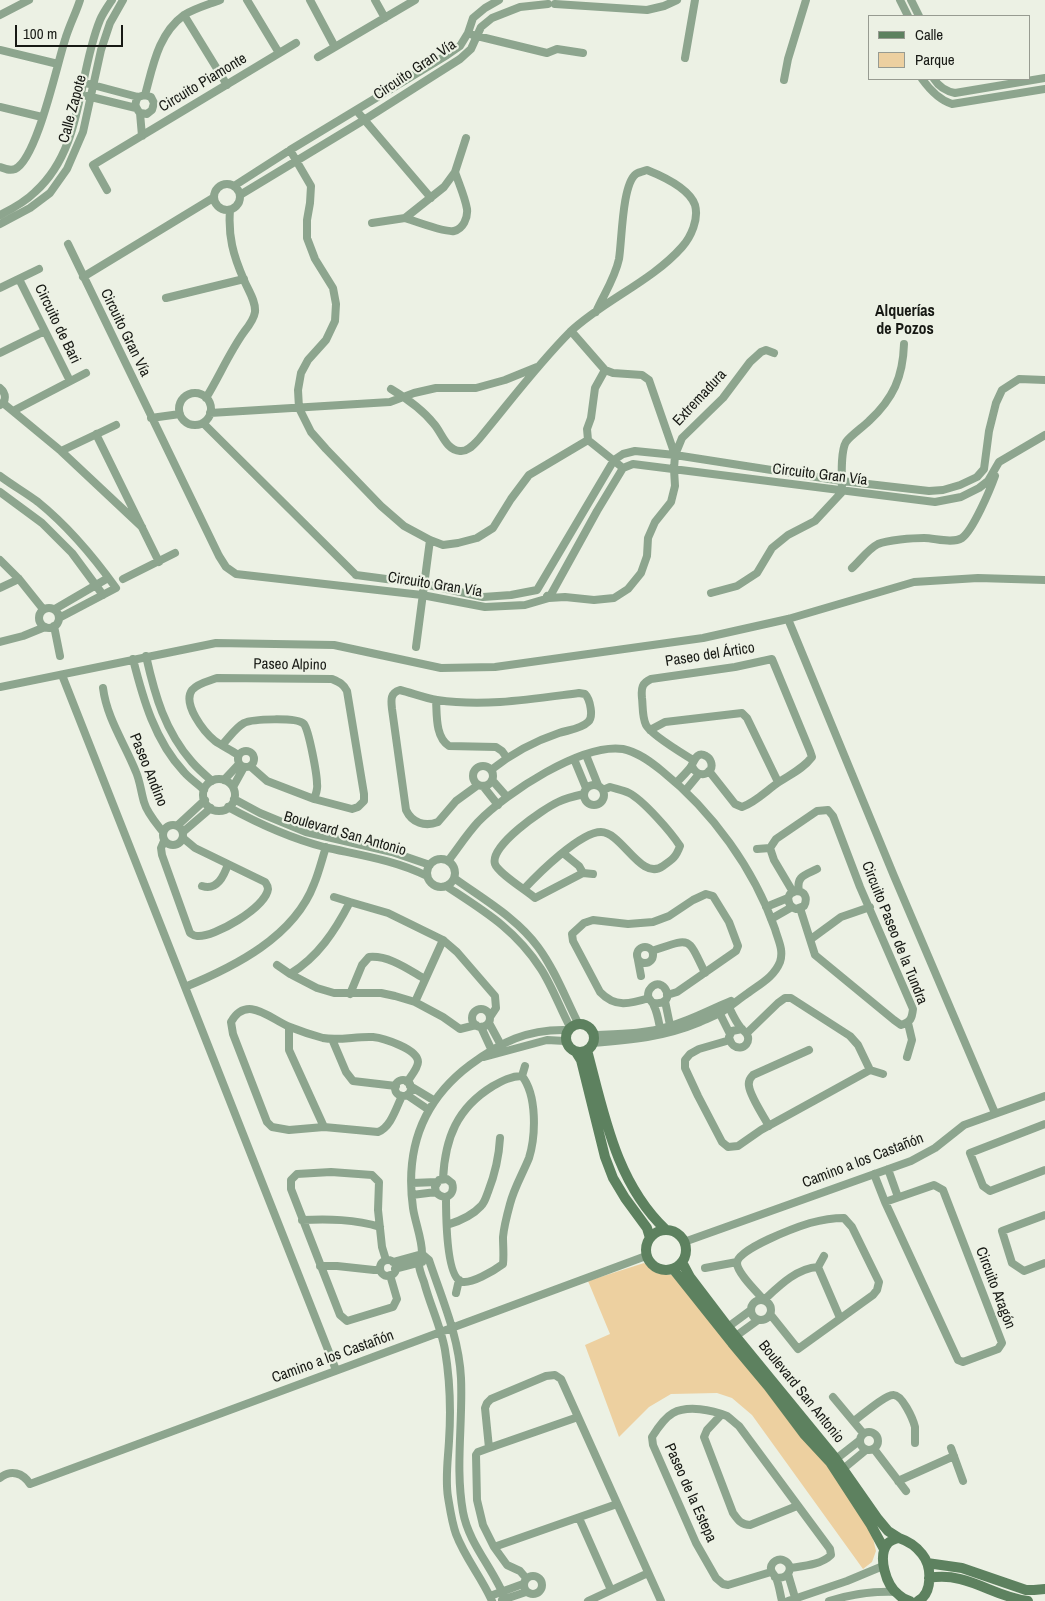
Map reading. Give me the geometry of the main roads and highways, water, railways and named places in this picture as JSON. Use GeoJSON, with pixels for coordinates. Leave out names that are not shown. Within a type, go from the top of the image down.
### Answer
{"type":"FeatureCollection","features":[{"type":"Feature","properties":{"kind":"district","name":"Alquerías de Pozos"},"geometry":{"type":"Point","coordinates":[905,321]}}]}
